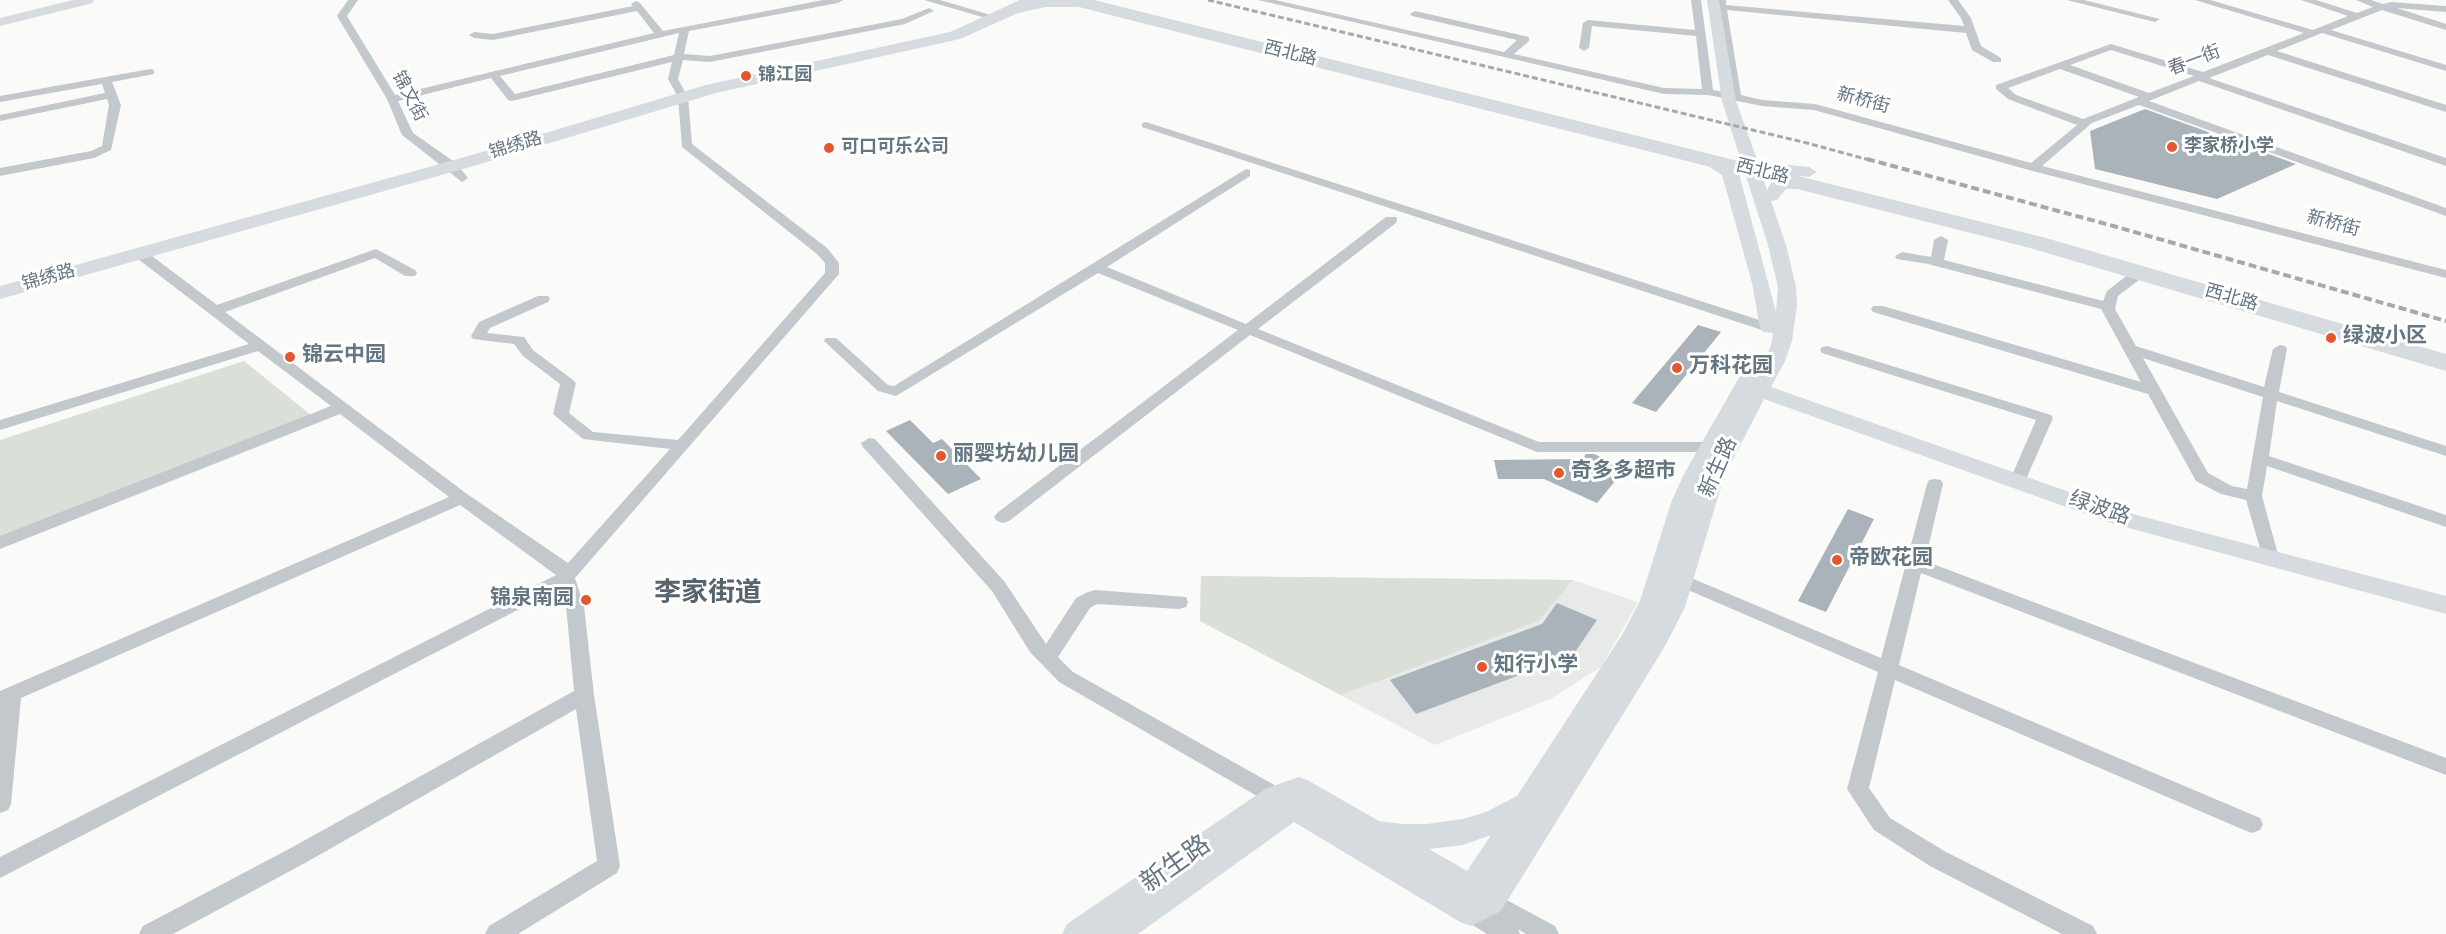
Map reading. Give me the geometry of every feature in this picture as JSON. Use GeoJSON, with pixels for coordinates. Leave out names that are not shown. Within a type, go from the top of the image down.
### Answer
{"type":"FeatureCollection","features":[{"type":"Feature","properties":{"kind":"highway","name":"西北路"},"geometry":{"type":"LineString","coordinates":[[1113,0],[1762,167],[2048,232],[2446,348]]}},
{"type":"Feature","properties":{"kind":"highway","name":"西北路"},"geometry":{"type":"LineString","coordinates":[[1079,2],[1705,159],[1735,170],[1762,167]]}},
{"type":"Feature","properties":{"kind":"highway","name":"西北路"},"geometry":{"type":"LineString","coordinates":[[1808,178],[2446,363]]}},
{"type":"Feature","properties":{"kind":"main road"},"geometry":{"type":"LineString","coordinates":[[0,22],[88,0]]}},
{"type":"Feature","properties":{"kind":"main road","name":"锦绣路"},"geometry":{"type":"LineString","coordinates":[[0,292],[139,253],[457,172],[683,98],[750,80],[938,41],[970,30],[1007,9],[1031,0]]}},
{"type":"Feature","properties":{"kind":"main road","name":"新生路"},"geometry":{"type":"LineString","coordinates":[[1478,901],[1528,802],[1633,640],[1653,601],[1671,576],[1726,449],[1759,390],[1782,341],[1787,287],[1769,245],[1710,41],[1704,0]]}},
{"type":"Feature","properties":{"kind":"main road"},"geometry":{"type":"LineString","coordinates":[[1007,9],[1046,3],[1079,2]]}},
{"type":"Feature","properties":{"kind":"main road","name":"新生路"},"geometry":{"type":"LineString","coordinates":[[1710,41],[1719,2]]}},
{"type":"Feature","properties":{"kind":"main road"},"geometry":{"type":"LineString","coordinates":[[1762,167],[1796,262],[1795,288],[1787,305]]}},
{"type":"Feature","properties":{"kind":"main road"},"geometry":{"type":"LineString","coordinates":[[1735,170],[1770,328]]}},
{"type":"Feature","properties":{"kind":"main road"},"geometry":{"type":"LineString","coordinates":[[1771,196],[1777,187],[1808,178]]}},
{"type":"Feature","properties":{"kind":"main road","name":"新生路"},"geometry":{"type":"LineString","coordinates":[[1478,901],[1651,648],[1672,607],[1671,576],[1684,500],[1708,447],[1761,356],[1770,328],[1772,286],[1769,245]]}},
{"type":"Feature","properties":{"kind":"main road","name":"绿波路"},"geometry":{"type":"LineString","coordinates":[[1759,390],[2122,519],[2446,605]]}},
{"type":"Feature","properties":{"kind":"main road"},"geometry":{"type":"LineString","coordinates":[[1289,798],[1478,901]]}},
{"type":"Feature","properties":{"kind":"main road"},"geometry":{"type":"LineString","coordinates":[[1289,798],[1369,831],[1478,901]]}},
{"type":"Feature","properties":{"kind":"main road","name":"新生路"},"geometry":{"type":"LineString","coordinates":[[1078,934],[1289,798]]}},
{"type":"Feature","properties":{"kind":"main road","name":"新生路"},"geometry":{"type":"LineString","coordinates":[[1112,934],[1289,798]]}},
{"type":"Feature","properties":{"kind":"main road"},"geometry":{"type":"LineString","coordinates":[[1369,831],[1402,837],[1427,837],[1462,832],[1496,821],[1528,802]]}},
{"type":"Feature","properties":{"kind":"street","name":"锦文街"},"geometry":{"type":"LineString","coordinates":[[353,0],[342,16],[392,99],[408,135],[457,172]]}},
{"type":"Feature","properties":{"kind":"street"},"geometry":{"type":"LineString","coordinates":[[392,99],[685,29],[838,0]]}},
{"type":"Feature","properties":{"kind":"street"},"geometry":{"type":"LineString","coordinates":[[929,0],[1007,9]]}},
{"type":"Feature","properties":{"kind":"street","name":"新桥街"},"geometry":{"type":"LineString","coordinates":[[1263,0],[1664,91],[1708,92],[1736,98],[1815,107],[2033,167],[2446,274]]}},
{"type":"Feature","properties":{"kind":"street"},"geometry":{"type":"LineString","coordinates":[[1696,0],[1710,41],[1708,92]]}},
{"type":"Feature","properties":{"kind":"street"},"geometry":{"type":"LineString","coordinates":[[1953,0],[1966,18],[1976,48],[1997,60]]}},
{"type":"Feature","properties":{"kind":"street"},"geometry":{"type":"LineString","coordinates":[[2072,0],[2155,19]]}},
{"type":"Feature","properties":{"kind":"street"},"geometry":{"type":"LineString","coordinates":[[2200,0],[2446,68]]}},
{"type":"Feature","properties":{"kind":"street"},"geometry":{"type":"LineString","coordinates":[[2306,0],[2357,16]]}},
{"type":"Feature","properties":{"kind":"street"},"geometry":{"type":"LineString","coordinates":[[2361,0],[2446,27]]}},
{"type":"Feature","properties":{"kind":"street"},"geometry":{"type":"LineString","coordinates":[[1736,98],[1719,2],[1970,30]]}},
{"type":"Feature","properties":{"kind":"street"},"geometry":{"type":"LineString","coordinates":[[2381,7],[2391,5],[2446,9]]}},
{"type":"Feature","properties":{"kind":"street"},"geometry":{"type":"LineString","coordinates":[[474,35],[493,37],[638,6],[661,35]]}},
{"type":"Feature","properties":{"kind":"street","name":"春一街"},"geometry":{"type":"LineString","coordinates":[[2033,167],[2085,124],[2381,7]]}},
{"type":"Feature","properties":{"kind":"street"},"geometry":{"type":"LineString","coordinates":[[494,75],[512,98],[678,57],[710,58],[905,21],[928,12]]}},
{"type":"Feature","properties":{"kind":"street"},"geometry":{"type":"LineString","coordinates":[[1415,14],[1525,39],[1506,55]]}},
{"type":"Feature","properties":{"kind":"street"},"geometry":{"type":"LineString","coordinates":[[1584,48],[1588,23],[1710,41]]}},
{"type":"Feature","properties":{"kind":"street"},"geometry":{"type":"LineString","coordinates":[[0,868],[566,577],[832,274],[832,263],[822,251],[686,145],[683,98],[673,79],[685,29]]}},
{"type":"Feature","properties":{"kind":"street"},"geometry":{"type":"LineString","coordinates":[[2085,124],[2012,97],[2000,87],[2111,47],[2446,162]]}},
{"type":"Feature","properties":{"kind":"street"},"geometry":{"type":"LineString","coordinates":[[2267,51],[2446,109]]}},
{"type":"Feature","properties":{"kind":"street"},"geometry":{"type":"LineString","coordinates":[[2059,65],[2446,212]]}},
{"type":"Feature","properties":{"kind":"street"},"geometry":{"type":"LineString","coordinates":[[0,99],[150,72]]}},
{"type":"Feature","properties":{"kind":"street"},"geometry":{"type":"LineString","coordinates":[[0,172],[94,154],[107,148],[115,105],[106,80]]}},
{"type":"Feature","properties":{"kind":"street"},"geometry":{"type":"LineString","coordinates":[[0,118],[112,95]]}},
{"type":"Feature","properties":{"kind":"street"},"geometry":{"type":"LineString","coordinates":[[1146,125],[1770,328]]}},
{"type":"Feature","properties":{"kind":"street"},"geometry":{"type":"LineString","coordinates":[[831,340],[883,388],[896,391],[1097,268],[1246,173]]}},
{"type":"Feature","properties":{"kind":"street"},"geometry":{"type":"LineString","coordinates":[[1003,517],[1391,220]]}},
{"type":"Feature","properties":{"kind":"street"},"geometry":{"type":"LineString","coordinates":[[1937,262],[1941,240]]}},
{"type":"Feature","properties":{"kind":"street"},"geometry":{"type":"LineString","coordinates":[[139,253],[217,310],[461,498],[563,569],[575,606],[584,695],[609,866],[497,934]]}},
{"type":"Feature","properties":{"kind":"street"},"geometry":{"type":"LineString","coordinates":[[217,310],[376,253],[410,273]]}},
{"type":"Feature","properties":{"kind":"street"},"geometry":{"type":"LineString","coordinates":[[1902,256],[1937,262],[2109,307]]}},
{"type":"Feature","properties":{"kind":"street"},"geometry":{"type":"LineString","coordinates":[[1097,268],[1537,447],[1708,447]]}},
{"type":"Feature","properties":{"kind":"street"},"geometry":{"type":"LineString","coordinates":[[2139,273],[2112,294],[2108,309],[2202,477],[2228,490],[2254,496]]}},
{"type":"Feature","properties":{"kind":"street"},"geometry":{"type":"LineString","coordinates":[[543,299],[484,325],[477,336],[519,339],[528,353],[568,383],[561,414],[589,436],[683,445]]}},
{"type":"Feature","properties":{"kind":"street"},"geometry":{"type":"LineString","coordinates":[[1878,309],[2154,392]]}},
{"type":"Feature","properties":{"kind":"street"},"geometry":{"type":"LineString","coordinates":[[0,425],[262,345]]}},
{"type":"Feature","properties":{"kind":"street"},"geometry":{"type":"LineString","coordinates":[[2270,558],[2254,496],[2280,349]]}},
{"type":"Feature","properties":{"kind":"street"},"geometry":{"type":"LineString","coordinates":[[1827,350],[2045,418],[2017,482]]}},
{"type":"Feature","properties":{"kind":"street"},"geometry":{"type":"LineString","coordinates":[[2131,350],[2446,451]]}},
{"type":"Feature","properties":{"kind":"street"},"geometry":{"type":"LineString","coordinates":[[0,543],[343,407]]}},
{"type":"Feature","properties":{"kind":"street"},"geometry":{"type":"LineString","coordinates":[[869,443],[998,586],[1037,647],[1066,677],[1289,798]]}},
{"type":"Feature","properties":{"kind":"street"},"geometry":{"type":"LineString","coordinates":[[2260,459],[2311,474],[2446,521]]}},
{"type":"Feature","properties":{"kind":"street"},"geometry":{"type":"LineString","coordinates":[[1935,484],[1858,789],[1882,824],[1938,859],[2085,934]]}},
{"type":"Feature","properties":{"kind":"street"},"geometry":{"type":"LineString","coordinates":[[0,804],[6,697],[461,498]]}},
{"type":"Feature","properties":{"kind":"street"},"geometry":{"type":"LineString","coordinates":[[1915,564],[2446,767]]}},
{"type":"Feature","properties":{"kind":"street"},"geometry":{"type":"LineString","coordinates":[[1671,576],[2252,824]]}},
{"type":"Feature","properties":{"kind":"street"},"geometry":{"type":"LineString","coordinates":[[1047,658],[1083,603],[1095,597],[1179,602]]}},
{"type":"Feature","properties":{"kind":"street"},"geometry":{"type":"LineString","coordinates":[[151,934],[297,856],[584,695]]}},
{"type":"Feature","properties":{"kind":"street"},"geometry":{"type":"LineString","coordinates":[[1478,901],[1508,934]]}},
{"type":"Feature","properties":{"kind":"street"},"geometry":{"type":"LineString","coordinates":[[1478,901],[1547,934]]}},
{"type":"Feature","properties":{"kind":"shaded area"},"geometry":{"type":"Polygon","coordinates":[[[244,361],[311,415],[0,537],[0,440],[244,361]]]}},
{"type":"Feature","properties":{"kind":"shaded area"},"geometry":{"type":"Polygon","coordinates":[[[1201,576],[1573,580],[1638,602],[1601,667],[1550,699],[1435,745],[1200,621],[1201,576]]]}},
{"type":"Feature","properties":{"kind":"shaded area"},"geometry":{"type":"Polygon","coordinates":[[[1201,576],[1573,580],[1538,621],[1341,695],[1200,621],[1201,576]]]}},
{"type":"Feature","properties":{"kind":"building","name":"李家桥小学"},"geometry":{"type":"Polygon","coordinates":[[[2145,109],[2296,164],[2217,199],[2095,169],[2090,131],[2145,109]]]}},
{"type":"Feature","properties":{"kind":"building","name":"万科花园"},"geometry":{"type":"Polygon","coordinates":[[[1698,325],[1721,332],[1656,412],[1632,403],[1698,325]]]}},
{"type":"Feature","properties":{"kind":"building","name":"丽婴坊幼儿园"},"geometry":{"type":"Polygon","coordinates":[[[910,420],[933,443],[942,439],[981,479],[948,494],[886,431],[910,420]]]}},
{"type":"Feature","properties":{"kind":"building","name":"奇多多超市"},"geometry":{"type":"Polygon","coordinates":[[[1586,454],[1594,454],[1626,468],[1597,503],[1544,479],[1498,479],[1494,460],[1582,459],[1586,454]]]}},
{"type":"Feature","properties":{"kind":"building","name":"帝欧花园"},"geometry":{"type":"Polygon","coordinates":[[[1848,509],[1874,519],[1826,612],[1798,601],[1848,509]]]}},
{"type":"Feature","properties":{"kind":"building","name":"知行小学"},"geometry":{"type":"Polygon","coordinates":[[[1557,603],[1597,620],[1573,655],[1416,714],[1390,680],[1542,624],[1557,603]]]}},
{"type":"Feature","properties":{"kind":"railway"},"geometry":{"type":"LineString","coordinates":[[1208,0],[1807,143],[1873,161]]}},
{"type":"Feature","properties":{"kind":"railway"},"geometry":{"type":"LineString","coordinates":[[1867,159],[2117,227],[2446,321]]}},
{"type":"Feature","properties":{"kind":"place","name":"锦江园"},"geometry":{"type":"Point","coordinates":[746,76]}},
{"type":"Feature","properties":{"kind":"place","name":"李家桥小学"},"geometry":{"type":"Point","coordinates":[2172,147]}},
{"type":"Feature","properties":{"kind":"place","name":"可口可乐公司"},"geometry":{"type":"Point","coordinates":[829,148]}},
{"type":"Feature","properties":{"kind":"place","name":"绿波小区"},"geometry":{"type":"Point","coordinates":[2331,338]}},
{"type":"Feature","properties":{"kind":"place","name":"锦云中园"},"geometry":{"type":"Point","coordinates":[290,357]}},
{"type":"Feature","properties":{"kind":"place","name":"万科花园"},"geometry":{"type":"Point","coordinates":[1677,368]}},
{"type":"Feature","properties":{"kind":"place","name":"丽婴坊幼儿园"},"geometry":{"type":"Point","coordinates":[941,456]}},
{"type":"Feature","properties":{"kind":"place","name":"奇多多超市"},"geometry":{"type":"Point","coordinates":[1559,473]}},
{"type":"Feature","properties":{"kind":"place","name":"帝欧花园"},"geometry":{"type":"Point","coordinates":[1837,560]}},
{"type":"Feature","properties":{"kind":"place","name":"锦泉南园"},"geometry":{"type":"Point","coordinates":[586,600]}},
{"type":"Feature","properties":{"kind":"place","name":"知行小学"},"geometry":{"type":"Point","coordinates":[1482,667]}},
{"type":"Feature","properties":{"kind":"district","name":"李家街道"},"geometry":{"type":"Point","coordinates":[708,596]}}]}
